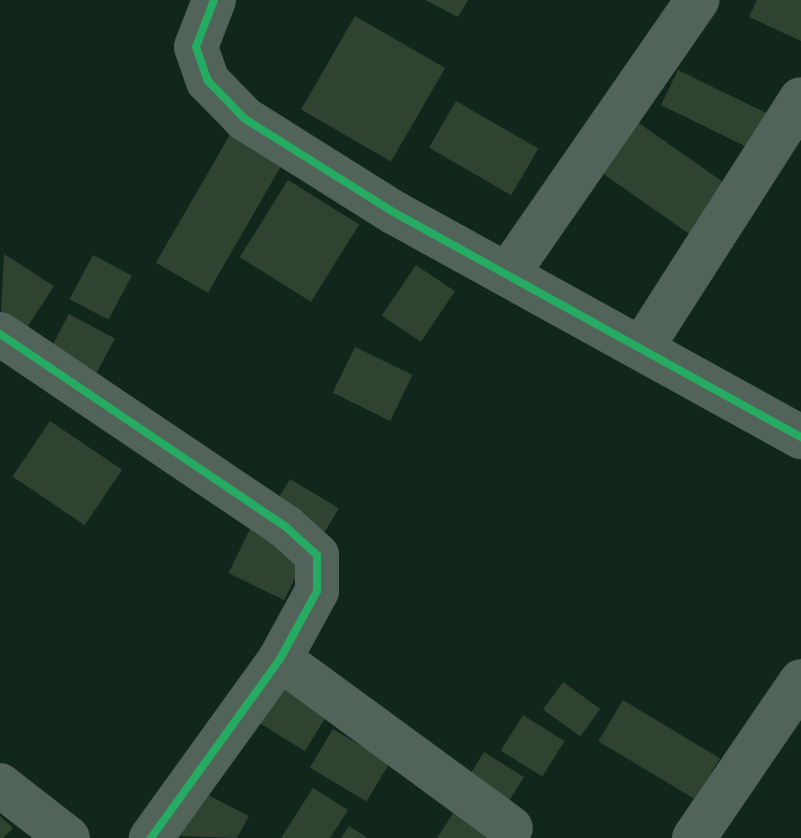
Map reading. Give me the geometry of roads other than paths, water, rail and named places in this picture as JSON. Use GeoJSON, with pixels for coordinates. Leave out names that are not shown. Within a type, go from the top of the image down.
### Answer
{"type":"FeatureCollection","features":[{"type":"Feature","properties":{"kind":"street"},"geometry":{"type":"LineString","coordinates":[[214,0],[196,47],[208,81],[245,119],[395,213],[509,272],[801,437]]}},
{"type":"Feature","properties":{"kind":"street"},"geometry":{"type":"LineString","coordinates":[[509,272],[697,0]]}},
{"type":"Feature","properties":{"kind":"street"},"geometry":{"type":"LineString","coordinates":[[643,346],[801,99]]}},
{"type":"Feature","properties":{"kind":"street"},"geometry":{"type":"LineString","coordinates":[[0,334],[306,542],[317,555],[317,591],[280,659],[151,838]]}},
{"type":"Feature","properties":{"kind":"street"},"geometry":{"type":"LineString","coordinates":[[280,659],[511,828]]}},
{"type":"Feature","properties":{"kind":"street"},"geometry":{"type":"LineString","coordinates":[[694,838],[801,681]]}},
{"type":"Feature","properties":{"kind":"street"},"geometry":{"type":"LineString","coordinates":[[0,785],[68,838]]}}]}
